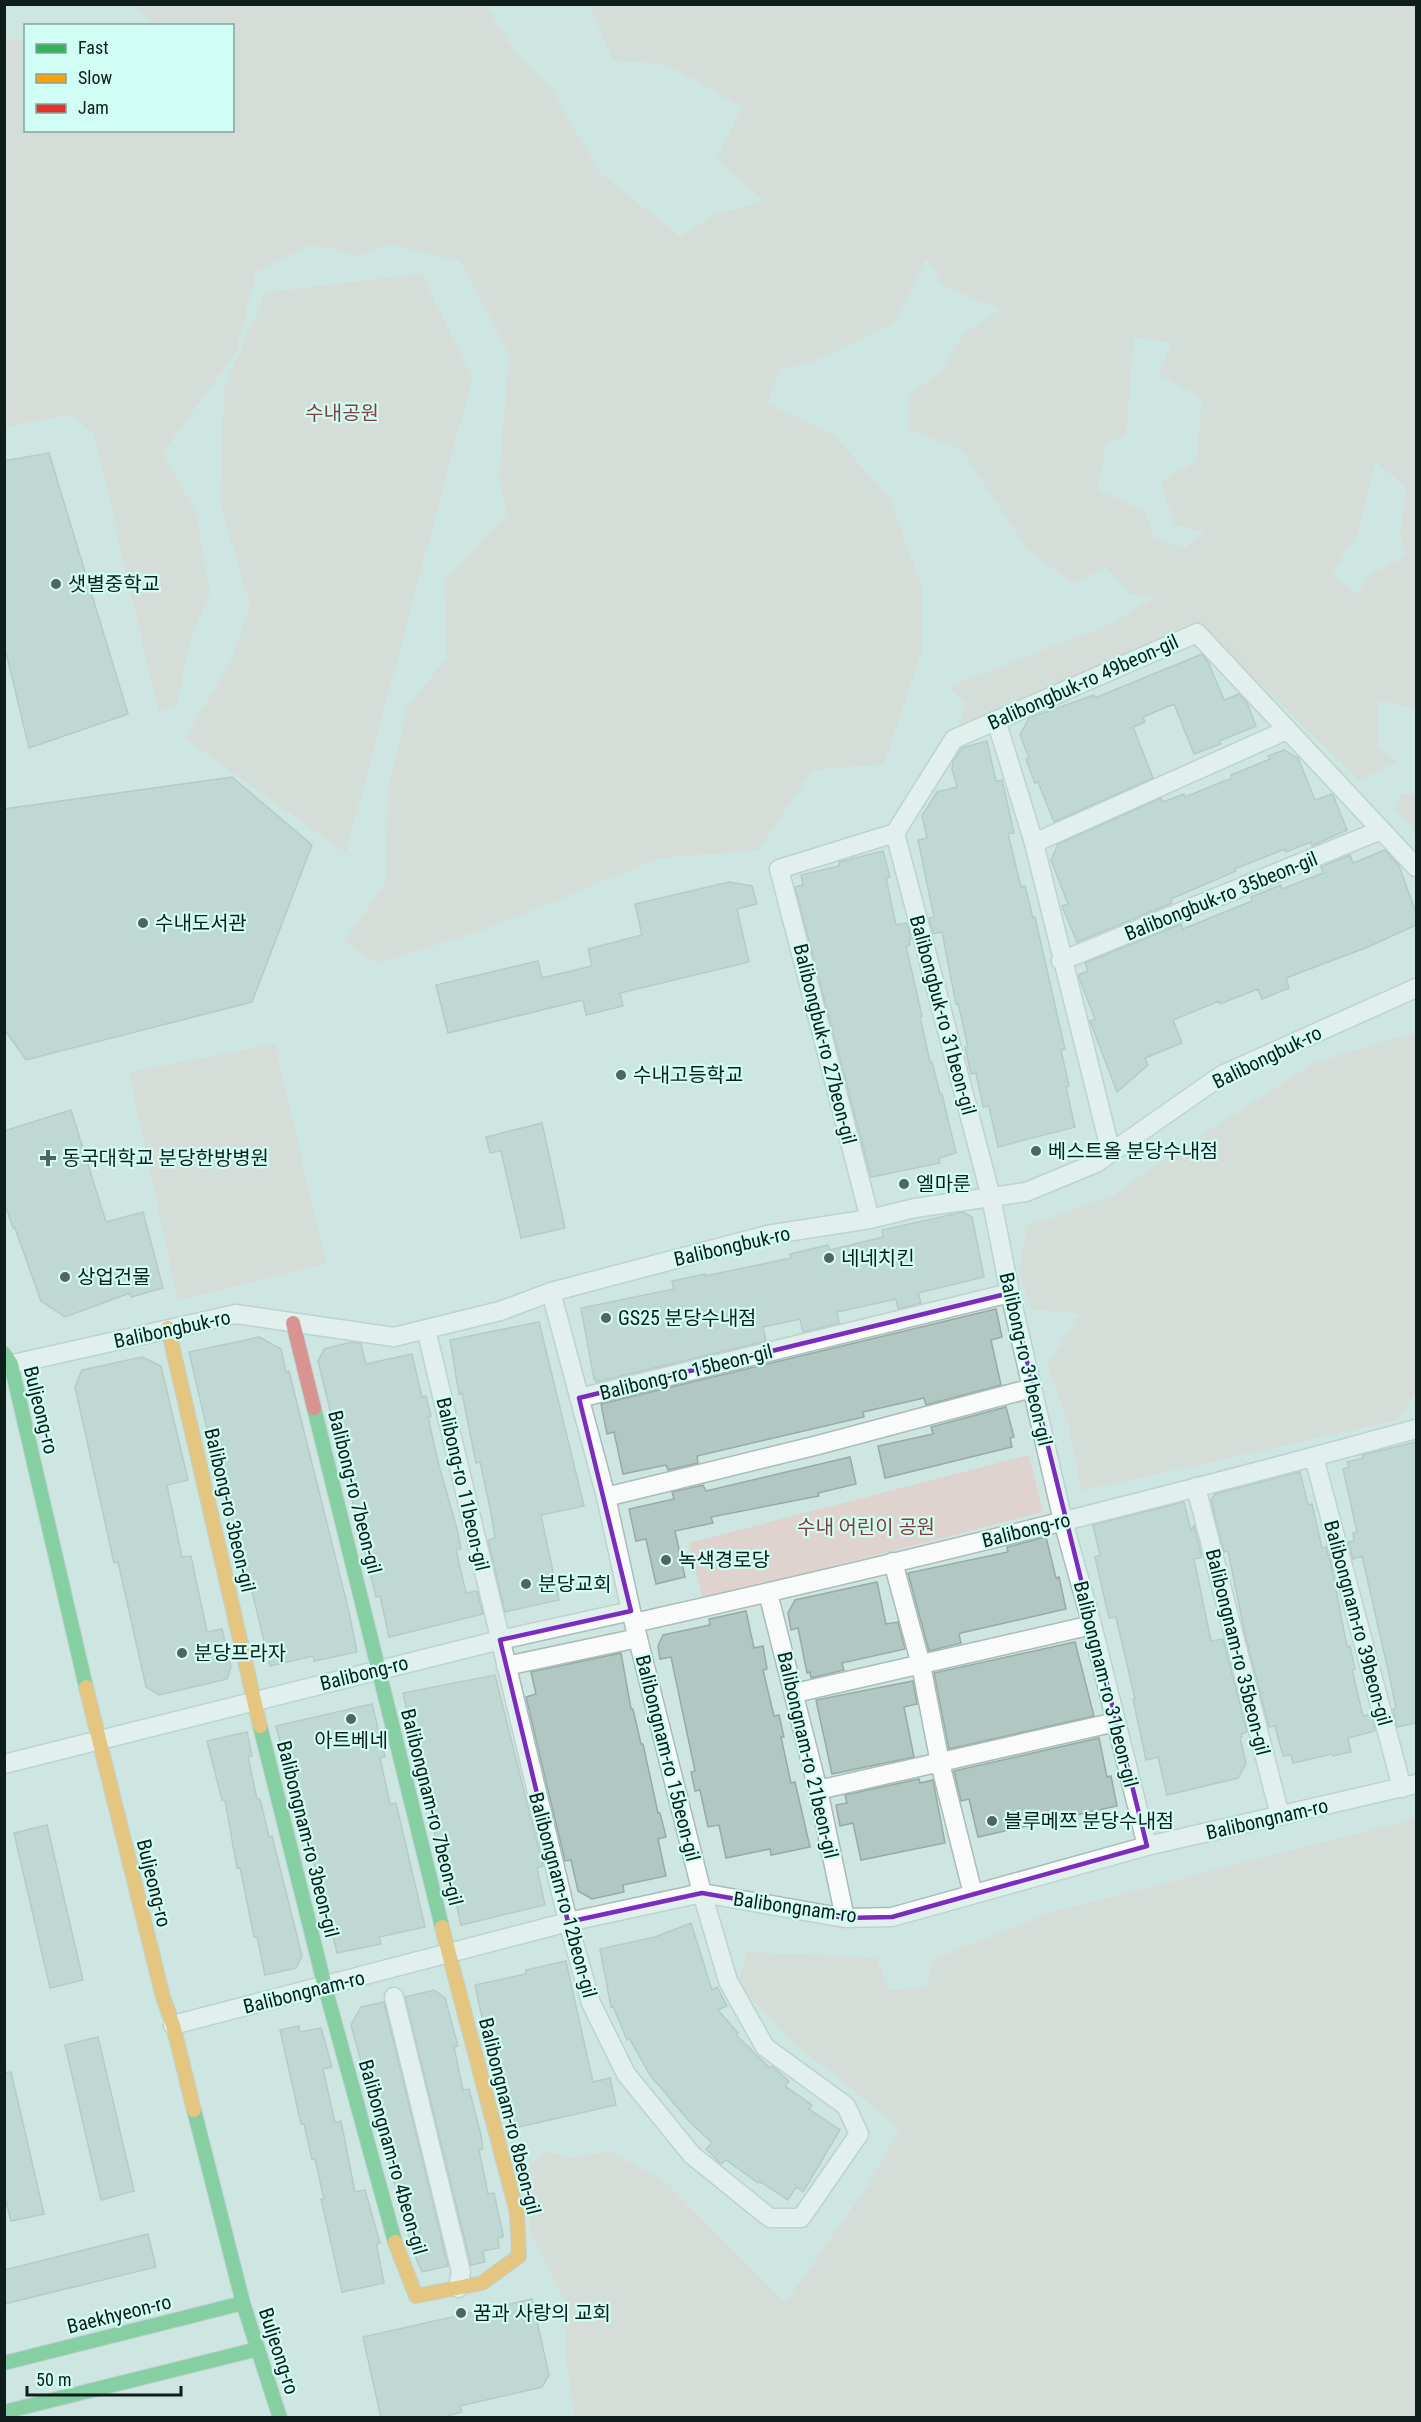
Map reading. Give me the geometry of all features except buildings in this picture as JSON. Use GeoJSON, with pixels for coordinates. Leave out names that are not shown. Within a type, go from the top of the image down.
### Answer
{"type":"FeatureCollection","features":[{"type":"Feature","properties":{"kind":"street","name":"Balibongbuk-ro 49beon-gil"},"geometry":{"type":"LineString","coordinates":[[895,833],[954,739],[1197,633],[1416,867]]}},
{"type":"Feature","properties":{"kind":"street"},"geometry":{"type":"LineString","coordinates":[[996,720],[1034,843],[1061,961],[1111,1153]]}},
{"type":"Feature","properties":{"kind":"street"},"geometry":{"type":"LineString","coordinates":[[1034,843],[1287,730]]}},
{"type":"Feature","properties":{"kind":"street","name":"Balibongbuk-ro 35beon-gil"},"geometry":{"type":"LineString","coordinates":[[1061,961],[1381,830]]}},
{"type":"Feature","properties":{"kind":"street","name":"Balibongbuk-ro 27beon-gil"},"geometry":{"type":"LineString","coordinates":[[870,1219],[779,869],[895,833]]}},
{"type":"Feature","properties":{"kind":"street","name":"Balibongbuk-ro 31beon-gil"},"geometry":{"type":"LineString","coordinates":[[895,833],[991,1197]]}},
{"type":"Feature","properties":{"kind":"street","name":"Balibongbuk-ro"},"geometry":{"type":"LineString","coordinates":[[6,1361],[236,1314],[394,1337],[500,1311],[551,1292],[767,1235],[870,1219],[915,1208],[1026,1192],[1096,1163],[1222,1075],[1416,988]]}},
{"type":"Feature","properties":{"kind":"street","name":"Balibong-ro 31beon-gil"},"geometry":{"type":"LineString","coordinates":[[991,1197],[1010,1293],[1063,1521]]}},
{"type":"Feature","properties":{"kind":"street","name":"Balibong-ro 15beon-gil"},"geometry":{"type":"LineString","coordinates":[[551,1292],[606,1497],[634,1624]]}},
{"type":"Feature","properties":{"kind":"street","name":"Balibong-ro 15beon-gil"},"geometry":{"type":"LineString","coordinates":[[579,1398],[1010,1293]]}},
{"type":"Feature","properties":{"kind":"street","name":"Balibong-ro 7beon-gil"},"geometry":{"type":"LineString","coordinates":[[293,1323],[378,1670]]}},
{"type":"Feature","properties":{"kind":"street","name":"Balibong-ro 3beon-gil"},"geometry":{"type":"LineString","coordinates":[[168,1328],[254,1700]]}},
{"type":"Feature","properties":{"kind":"street","name":"Balibong-ro 11beon-gil"},"geometry":{"type":"LineString","coordinates":[[426,1329],[500,1640]]}},
{"type":"Feature","properties":{"kind":"street","name":"Buljeong-ro"},"geometry":{"type":"LineString","coordinates":[[6,1361],[163,1997],[173,2025],[243,2303],[280,2418]]}},
{"type":"Feature","properties":{"kind":"street"},"geometry":{"type":"LineString","coordinates":[[606,1497],[818,1445],[1032,1388]]}},
{"type":"Feature","properties":{"kind":"street","name":"Balibong-ro"},"geometry":{"type":"LineString","coordinates":[[4,1764],[500,1640],[634,1624],[768,1593],[1063,1521],[1416,1429]]}},
{"type":"Feature","properties":{"kind":"street","name":"Balibongnam-ro 39beon-gil"},"geometry":{"type":"LineString","coordinates":[[1314,1457],[1409,1786]]}},
{"type":"Feature","properties":{"kind":"street","name":"Balibongnam-ro 35beon-gil"},"geometry":{"type":"LineString","coordinates":[[1196,1487],[1280,1816]]}},
{"type":"Feature","properties":{"kind":"street","name":"Balibongnam-ro 31beon-gil"},"geometry":{"type":"LineString","coordinates":[[1063,1521],[1092,1625],[1147,1846]]}},
{"type":"Feature","properties":{"kind":"street"},"geometry":{"type":"LineString","coordinates":[[893,1562],[921,1665],[940,1763],[973,1894]]}},
{"type":"Feature","properties":{"kind":"street","name":"Balibongnam-ro 21beon-gil"},"geometry":{"type":"LineString","coordinates":[[768,1593],[795,1693],[845,1917]]}},
{"type":"Feature","properties":{"kind":"street"},"geometry":{"type":"LineString","coordinates":[[506,1666],[634,1624]]}},
{"type":"Feature","properties":{"kind":"street","name":"Balibongnam-ro 15beon-gil"},"geometry":{"type":"LineString","coordinates":[[634,1624],[702,1893],[728,1981],[765,2047],[846,2106],[859,2134],[830,2175]]}},
{"type":"Feature","properties":{"kind":"street"},"geometry":{"type":"LineString","coordinates":[[795,1693],[1092,1625]]}},
{"type":"Feature","properties":{"kind":"street","name":"Balibongnam-ro 12beon-gil"},"geometry":{"type":"LineString","coordinates":[[500,1640],[568,1922],[591,2003],[626,2074],[692,2155],[770,2218],[801,2218],[830,2175]]}},
{"type":"Feature","properties":{"kind":"street","name":"Balibongnam-ro 7beon-gil"},"geometry":{"type":"LineString","coordinates":[[378,1670],[449,1954]]}},
{"type":"Feature","properties":{"kind":"street","name":"Balibongnam-ro 3beon-gil"},"geometry":{"type":"LineString","coordinates":[[254,1700],[325,1987]]}},
{"type":"Feature","properties":{"kind":"street"},"geometry":{"type":"LineString","coordinates":[[818,1790],[1116,1722]]}},
{"type":"Feature","properties":{"kind":"street","name":"Balibongnam-ro"},"geometry":{"type":"LineString","coordinates":[[173,2025],[568,1922],[702,1893],[845,1917],[892,1917],[1147,1846],[1409,1786]]}},
{"type":"Feature","properties":{"kind":"street","name":"Balibongnam-ro 8beon-gil"},"geometry":{"type":"LineString","coordinates":[[449,1954],[517,2213],[519,2256],[482,2283],[458,2288]]}},
{"type":"Feature","properties":{"kind":"street","name":"Balibongnam-ro 4beon-gil"},"geometry":{"type":"LineString","coordinates":[[325,1987],[399,2256],[416,2296],[458,2288]]}},
{"type":"Feature","properties":{"kind":"street"},"geometry":{"type":"LineString","coordinates":[[394,1997],[461,2272],[458,2288]]}},
{"type":"Feature","properties":{"kind":"street","name":"Baekhyeon-ro"},"geometry":{"type":"LineString","coordinates":[[4,2363],[243,2303]]}},
{"type":"Feature","properties":{"kind":"street"},"geometry":{"type":"LineString","coordinates":[[4,2412],[258,2349]]}},
{"type":"Feature","properties":{"kind":"highlighted area"},"geometry":{"type":"Polygon","coordinates":[[[1010,1293],[1147,1846],[892,1917],[845,1918],[702,1893],[568,1922],[500,1640],[631,1611],[579,1398],[1010,1293]]]}},
{"type":"Feature","properties":{"kind":"green space"},"geometry":{"type":"Polygon","coordinates":[[[135,5],[486,5],[516,54],[550,87],[600,173],[680,236],[717,214],[765,201],[717,160],[742,107],[667,65],[613,60],[589,5],[1416,5],[1416,708],[1377,701],[1379,748],[1398,762],[1360,781],[1240,664],[1187,634],[958,727],[966,703],[948,687],[1113,623],[1157,596],[1129,594],[1106,567],[1073,584],[1027,549],[961,449],[909,430],[908,395],[943,370],[962,335],[1000,309],[944,287],[926,259],[894,323],[818,360],[781,369],[767,403],[833,434],[890,499],[922,587],[922,650],[884,764],[813,770],[759,850],[660,858],[494,926],[378,964],[345,941],[386,882],[388,789],[407,707],[447,658],[444,581],[507,515],[499,477],[509,355],[460,261],[391,244],[360,256],[312,244],[256,272],[236,352],[163,453],[196,512],[210,594],[191,637],[177,704],[159,713],[94,434],[71,415],[5,427],[4,44],[16,38],[24,41],[24,132],[234,132],[234,24],[154,24],[135,5]],[[1134,337],[1126,436],[1106,444],[1098,490],[1145,511],[1153,536],[1184,549],[1204,532],[1175,525],[1160,482],[1196,461],[1202,399],[1159,374],[1172,343],[1134,337]],[[1375,461],[1359,531],[1331,575],[1358,594],[1368,576],[1405,556],[1400,535],[1406,488],[1375,461]]]}},
{"type":"Feature","properties":{"kind":"green space","name":"수내공원"},"geometry":{"type":"Polygon","coordinates":[[[422,274],[472,379],[346,853],[185,739],[230,663],[250,605],[220,503],[224,388],[266,292],[422,274]]]}},
{"type":"Feature","properties":{"kind":"green space"},"geometry":{"type":"Polygon","coordinates":[[[1401,793],[1416,796],[1416,829],[1395,810],[1401,793]]]}},
{"type":"Feature","properties":{"kind":"green space"},"geometry":{"type":"Polygon","coordinates":[[[1416,1032],[1416,1392],[1397,1420],[1082,1491],[1067,1418],[1047,1366],[1079,1314],[1031,1309],[1019,1273],[1027,1226],[1112,1196],[1176,1151],[1316,1062],[1416,1032]]]}},
{"type":"Feature","properties":{"kind":"green space"},"geometry":{"type":"Polygon","coordinates":[[[275,1044],[326,1264],[178,1301],[129,1072],[275,1044]]]}},
{"type":"Feature","properties":{"kind":"green space","name":"수내 어린이 공원"},"geometry":{"type":"Polygon","coordinates":[[[1029,1455],[1043,1512],[703,1600],[689,1543],[1029,1455]]]}},
{"type":"Feature","properties":{"kind":"green space"},"geometry":{"type":"Polygon","coordinates":[[[1416,1818],[1416,2417],[574,2417],[567,2365],[564,2301],[530,2232],[524,2172],[545,2151],[571,2158],[610,2151],[665,2181],[785,2303],[867,2187],[899,2128],[794,2044],[738,1984],[747,1952],[876,1958],[889,1990],[926,1988],[933,1959],[1052,1912],[1416,1818]]]}},
{"type":"Feature","properties":{"kind":"traffic: fast"},"geometry":{"type":"LineString","coordinates":[[4,1354],[11,1364],[86,1687]]}},
{"type":"Feature","properties":{"kind":"traffic: fast"},"geometry":{"type":"LineString","coordinates":[[314,1408],[442,1927]]}},
{"type":"Feature","properties":{"kind":"traffic: fast"},"geometry":{"type":"LineString","coordinates":[[260,1726],[325,1987],[395,2242]]}},
{"type":"Feature","properties":{"kind":"traffic: fast"},"geometry":{"type":"LineString","coordinates":[[194,2110],[243,2303],[280,2418]]}},
{"type":"Feature","properties":{"kind":"traffic: fast"},"geometry":{"type":"LineString","coordinates":[[4,2363],[243,2303]]}},
{"type":"Feature","properties":{"kind":"traffic: fast"},"geometry":{"type":"LineString","coordinates":[[4,2412],[258,2349]]}},
{"type":"Feature","properties":{"kind":"traffic: slow"},"geometry":{"type":"LineString","coordinates":[[168,1328],[260,1726]]}},
{"type":"Feature","properties":{"kind":"traffic: slow"},"geometry":{"type":"LineString","coordinates":[[86,1687],[163,1997],[173,2025],[194,2110]]}},
{"type":"Feature","properties":{"kind":"traffic: slow"},"geometry":{"type":"LineString","coordinates":[[395,2242],[416,2296],[482,2283],[519,2256],[517,2213],[442,1927]]}},
{"type":"Feature","properties":{"kind":"traffic: jam"},"geometry":{"type":"LineString","coordinates":[[293,1323],[314,1408]]}},
{"type":"Feature","properties":{"kind":"place","name":"샛별중학교"},"geometry":{"type":"Point","coordinates":[56,584]}},
{"type":"Feature","properties":{"kind":"place","name":"수내도서관"},"geometry":{"type":"Point","coordinates":[143,923]}},
{"type":"Feature","properties":{"kind":"place","name":"수내고등학교"},"geometry":{"type":"Point","coordinates":[621,1075]}},
{"type":"Feature","properties":{"kind":"place","name":"베스트올 분당수내점"},"geometry":{"type":"Point","coordinates":[1036,1151]}},
{"type":"Feature","properties":{"kind":"place","name":"동국대학교 분당한방병원"},"geometry":{"type":"Point","coordinates":[48,1158]}},
{"type":"Feature","properties":{"kind":"place","name":"엘마룬"},"geometry":{"type":"Point","coordinates":[904,1184]}},
{"type":"Feature","properties":{"kind":"place","name":"네네치킨"},"geometry":{"type":"Point","coordinates":[829,1258]}},
{"type":"Feature","properties":{"kind":"place","name":"상업건물"},"geometry":{"type":"Point","coordinates":[65,1277]}},
{"type":"Feature","properties":{"kind":"place","name":"GS25 분당수내점"},"geometry":{"type":"Point","coordinates":[606,1318]}},
{"type":"Feature","properties":{"kind":"place","name":"녹색경로당"},"geometry":{"type":"Point","coordinates":[666,1560]}},
{"type":"Feature","properties":{"kind":"place","name":"분당교회"},"geometry":{"type":"Point","coordinates":[526,1584]}},
{"type":"Feature","properties":{"kind":"place","name":"분당프라자"},"geometry":{"type":"Point","coordinates":[182,1653]}},
{"type":"Feature","properties":{"kind":"place","name":"아트베네"},"geometry":{"type":"Point","coordinates":[351,1719]}},
{"type":"Feature","properties":{"kind":"place","name":"블루메쯔 분당수내점"},"geometry":{"type":"Point","coordinates":[992,1821]}},
{"type":"Feature","properties":{"kind":"place","name":"꿈과 사랑의 교회"},"geometry":{"type":"Point","coordinates":[461,2313]}}]}
